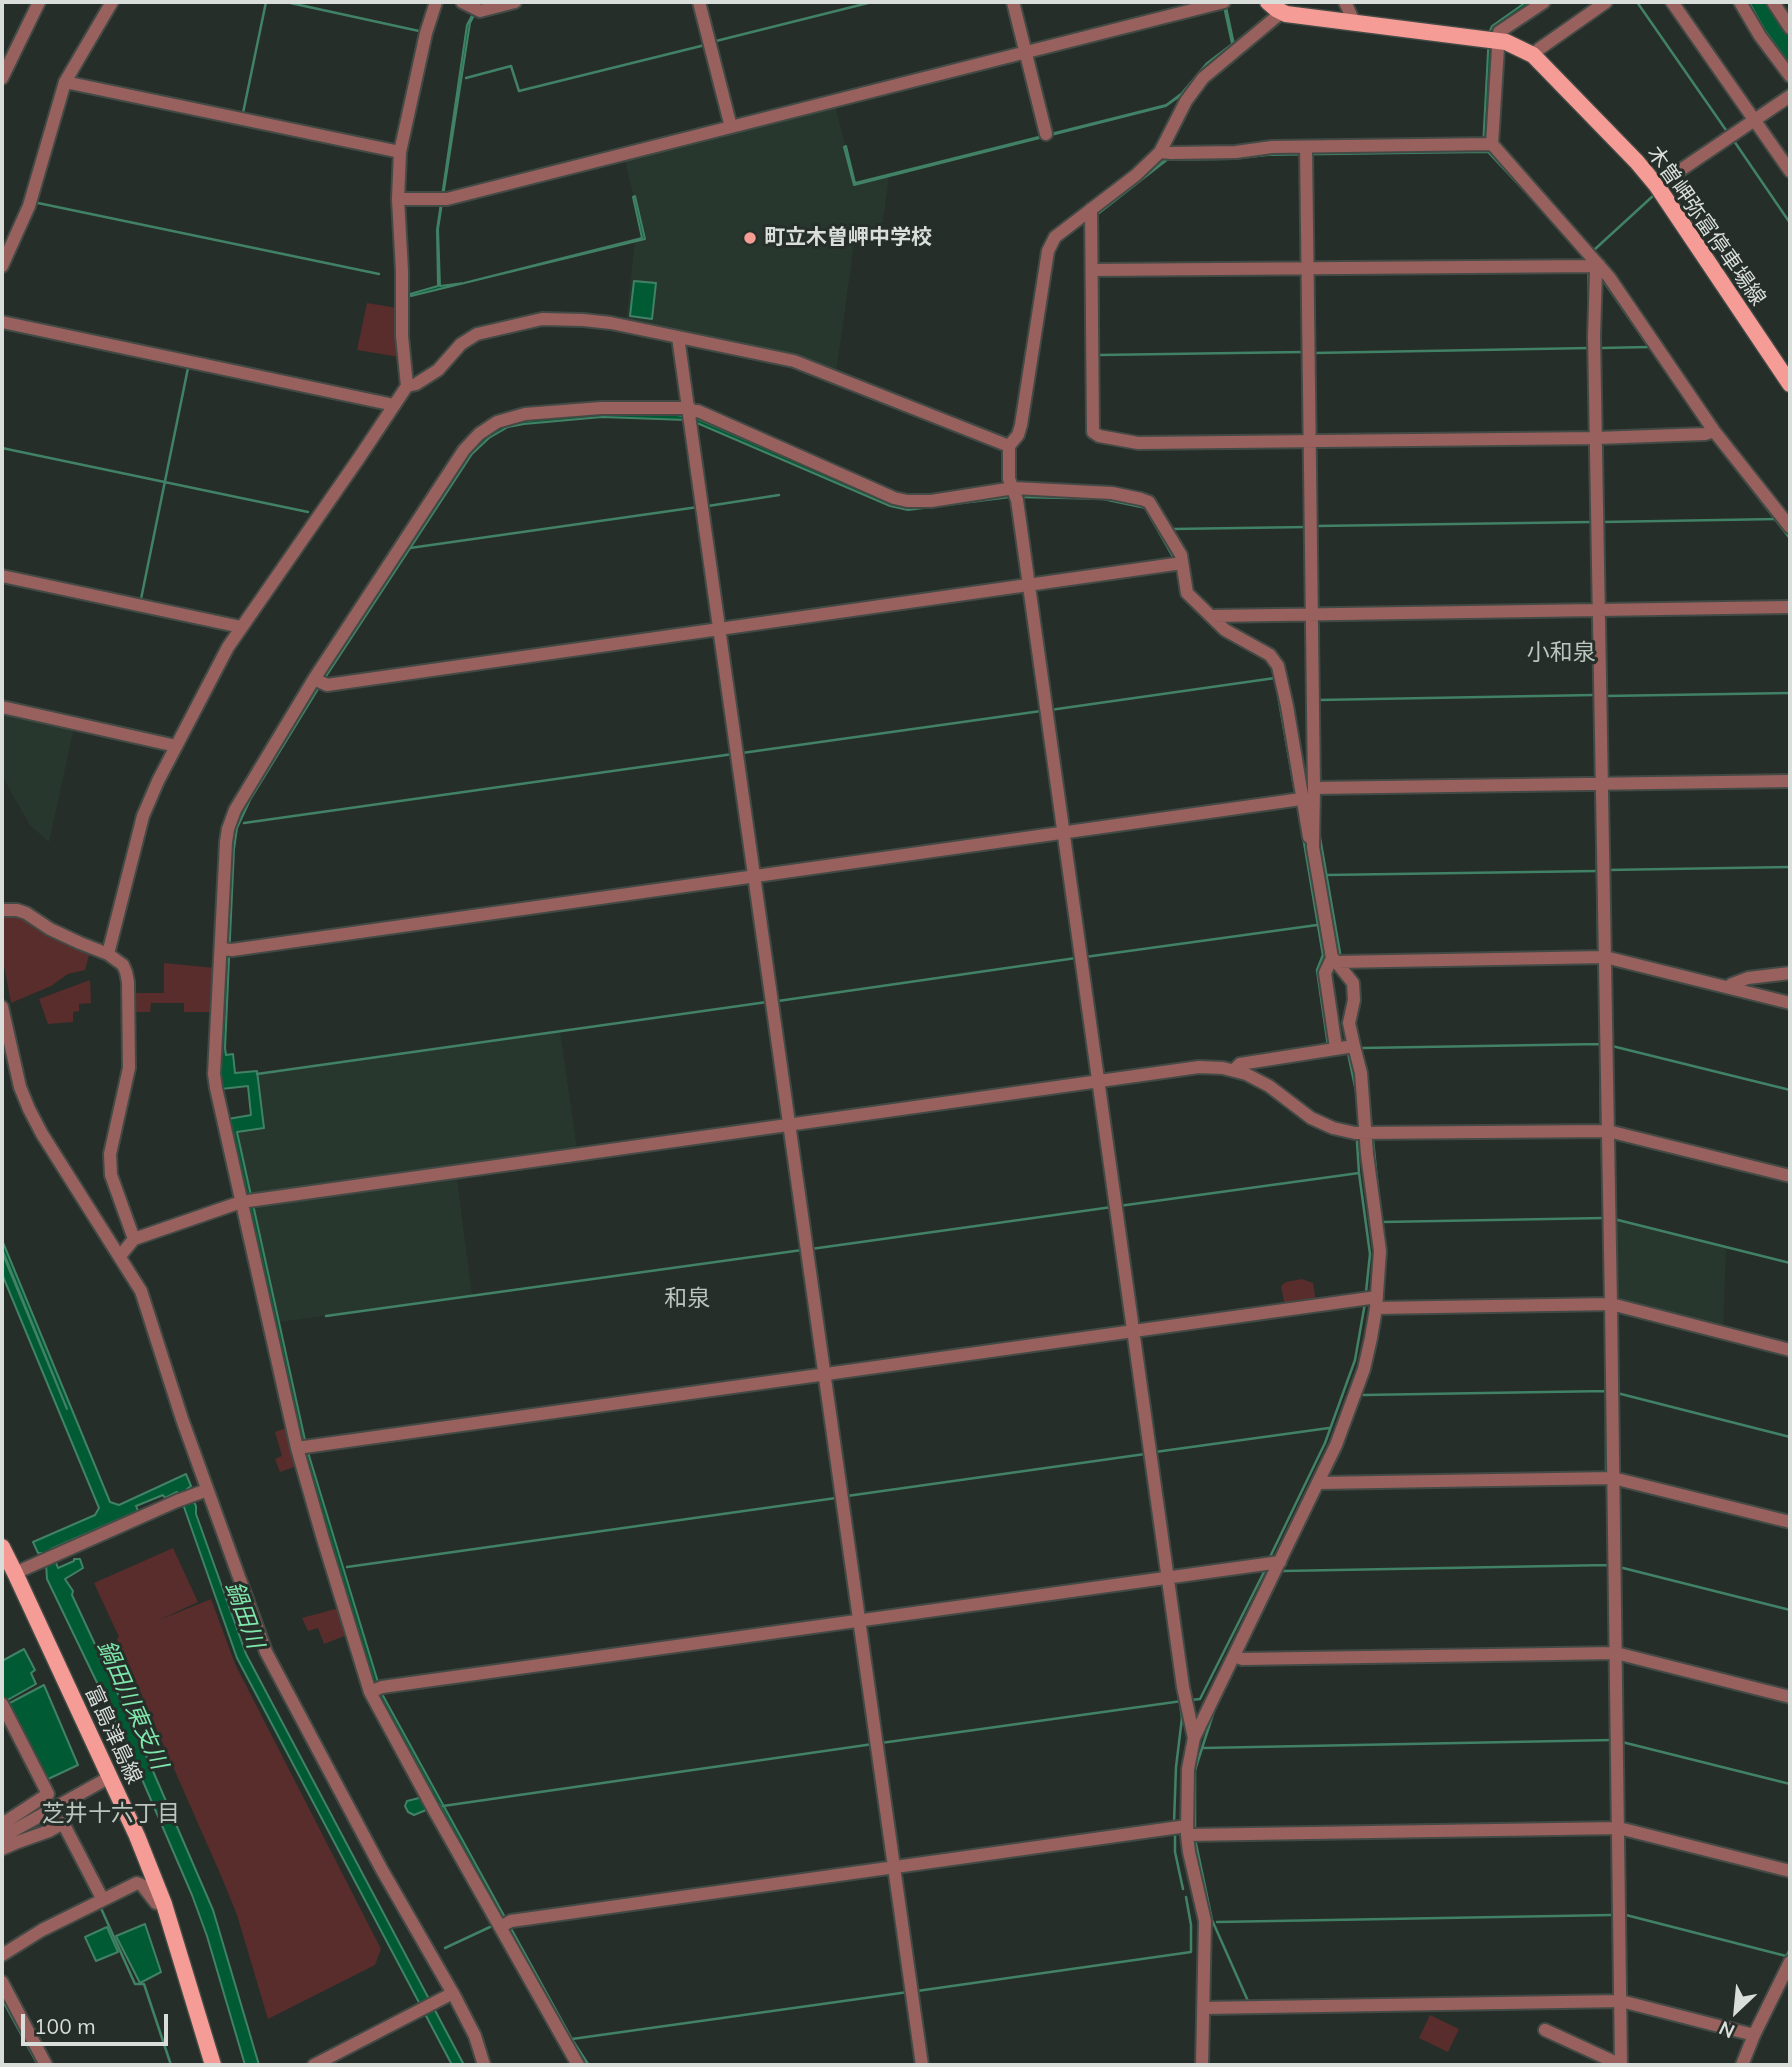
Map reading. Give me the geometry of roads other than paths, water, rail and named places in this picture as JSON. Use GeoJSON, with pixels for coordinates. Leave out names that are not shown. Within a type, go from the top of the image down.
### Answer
{"type":"FeatureCollection","features":[{"type":"Feature","properties":{"kind":"main road","name":"木曽岬弥富停車場線"},"geometry":{"type":"LineString","coordinates":[[1269,2],[1282,12],[1493,40],[1533,55],[1657,186],[1790,384]]}},
{"type":"Feature","properties":{"kind":"main road","name":"富島津島線"},"geometry":{"type":"LineString","coordinates":[[2,1547],[137,1836],[164,1905],[213,2065]]}},
{"type":"Feature","properties":{"kind":"street"},"geometry":{"type":"LineString","coordinates":[[2,78],[39,2]]}},
{"type":"Feature","properties":{"kind":"street"},"geometry":{"type":"LineString","coordinates":[[2,266],[29,206],[70,83],[112,2]]}},
{"type":"Feature","properties":{"kind":"street"},"geometry":{"type":"LineString","coordinates":[[108,954],[143,816],[228,647],[407,386],[402,336],[398,199],[400,152],[426,33],[436,2]]}},
{"type":"Feature","properties":{"kind":"street"},"geometry":{"type":"LineString","coordinates":[[472,6],[515,2]]}},
{"type":"Feature","properties":{"kind":"street"},"geometry":{"type":"LineString","coordinates":[[699,2],[731,127]]}},
{"type":"Feature","properties":{"kind":"street"},"geometry":{"type":"LineString","coordinates":[[1013,2],[1046,134]]}},
{"type":"Feature","properties":{"kind":"street"},"geometry":{"type":"LineString","coordinates":[[398,199],[443,200],[1223,2]]}},
{"type":"Feature","properties":{"kind":"street"},"geometry":{"type":"LineString","coordinates":[[1345,2],[1354,22]]}},
{"type":"Feature","properties":{"kind":"street"},"geometry":{"type":"LineString","coordinates":[[1544,2],[1499,32],[1493,40],[1488,144],[1595,267],[1710,432],[1790,527]]}},
{"type":"Feature","properties":{"kind":"street"},"geometry":{"type":"LineString","coordinates":[[1533,55],[1606,2]]}},
{"type":"Feature","properties":{"kind":"street"},"geometry":{"type":"LineString","coordinates":[[1672,2],[1790,171]]}},
{"type":"Feature","properties":{"kind":"street"},"geometry":{"type":"LineString","coordinates":[[1740,2],[1760,36],[1790,76]]}},
{"type":"Feature","properties":{"kind":"street"},"geometry":{"type":"LineString","coordinates":[[1773,2],[1790,28]]}},
{"type":"Feature","properties":{"kind":"street"},"geometry":{"type":"LineString","coordinates":[[1194,1738],[1183,1687],[1029,586],[1015,493],[1009,479],[1009,446],[1018,435],[1021,425],[1048,251],[1059,233],[1136,175],[1160,152],[1186,101],[1203,78],[1282,12]]}},
{"type":"Feature","properties":{"kind":"street"},"geometry":{"type":"LineString","coordinates":[[70,83],[400,152]]}},
{"type":"Feature","properties":{"kind":"street"},"geometry":{"type":"LineString","coordinates":[[1657,186],[1790,96]]}},
{"type":"Feature","properties":{"kind":"street"},"geometry":{"type":"LineString","coordinates":[[1160,152],[1236,152],[1272,147],[1306,151],[1488,144]]}},
{"type":"Feature","properties":{"kind":"street"},"geometry":{"type":"LineString","coordinates":[[1306,151],[1313,847]]}},
{"type":"Feature","properties":{"kind":"street"},"geometry":{"type":"LineString","coordinates":[[1091,209],[1095,269],[1093,432],[1100,436],[1138,443],[1593,438],[1710,432]]}},
{"type":"Feature","properties":{"kind":"street"},"geometry":{"type":"LineString","coordinates":[[1095,269],[1595,267]]}},
{"type":"Feature","properties":{"kind":"street"},"geometry":{"type":"LineString","coordinates":[[1545,2031],[1620,2065],[1611,1304],[1605,957],[1598,784],[1593,438],[1595,267]]}},
{"type":"Feature","properties":{"kind":"street"},"geometry":{"type":"LineString","coordinates":[[407,386],[416,384],[438,370],[470,337],[527,321],[583,320],[611,323],[794,361],[1009,446]]}},
{"type":"Feature","properties":{"kind":"street"},"geometry":{"type":"LineString","coordinates":[[2,322],[394,405]]}},
{"type":"Feature","properties":{"kind":"street"},"geometry":{"type":"LineString","coordinates":[[678,337],[922,2065]]}},
{"type":"Feature","properties":{"kind":"street"},"geometry":{"type":"LineString","coordinates":[[578,2065],[505,1924],[428,1799],[375,1690],[323,1539],[247,1201],[214,1074],[226,950],[226,842],[231,818],[464,450],[479,434],[497,422],[525,414],[601,408],[690,415],[698,411],[894,498],[918,502],[1015,493],[1112,493],[1149,502],[1181,555],[1187,593],[1225,629],[1270,655],[1278,666],[1301,799],[1338,961],[1353,983],[1354,1000],[1349,1023],[1361,1073],[1367,1153],[1380,1251],[1377,1303],[1364,1369],[1336,1445],[1194,1738],[1188,1769],[1187,1830],[1189,1852],[1205,1921],[1202,2065]]}},
{"type":"Feature","properties":{"kind":"street"},"geometry":{"type":"LineString","coordinates":[[320,681],[720,629],[1182,563]]}},
{"type":"Feature","properties":{"kind":"street"},"geometry":{"type":"LineString","coordinates":[[2,576],[241,627]]}},
{"type":"Feature","properties":{"kind":"street"},"geometry":{"type":"LineString","coordinates":[[1212,616],[1790,607]]}},
{"type":"Feature","properties":{"kind":"street"},"geometry":{"type":"LineString","coordinates":[[2,707],[176,746]]}},
{"type":"Feature","properties":{"kind":"street"},"geometry":{"type":"LineString","coordinates":[[1314,788],[1790,781]]}},
{"type":"Feature","properties":{"kind":"street"},"geometry":{"type":"LineString","coordinates":[[226,950],[1301,799]]}},
{"type":"Feature","properties":{"kind":"street"},"geometry":{"type":"LineString","coordinates":[[2,909],[26,913],[50,929],[108,954],[123,965],[128,982],[129,1068],[110,1154],[111,1175],[134,1239]]}},
{"type":"Feature","properties":{"kind":"street"},"geometry":{"type":"LineString","coordinates":[[1336,1048],[1325,973],[1338,961],[1605,957],[1790,1003]]}},
{"type":"Feature","properties":{"kind":"street"},"geometry":{"type":"LineString","coordinates":[[1728,987],[1748,978],[1790,974]]}},
{"type":"Feature","properties":{"kind":"street"},"geometry":{"type":"LineString","coordinates":[[2,1007],[20,1087],[29,1110],[141,1291],[201,1492],[266,1652],[382,1870],[453,1993],[475,2036],[484,2065]]}},
{"type":"Feature","properties":{"kind":"street"},"geometry":{"type":"LineString","coordinates":[[1234,1070],[1240,1064],[1353,1045]]}},
{"type":"Feature","properties":{"kind":"street"},"geometry":{"type":"LineString","coordinates":[[120,1256],[134,1239],[247,1201],[1199,1068],[1234,1070],[1257,1079],[1321,1123],[1345,1131],[1367,1135],[1608,1131],[1790,1176]]}},
{"type":"Feature","properties":{"kind":"street"},"geometry":{"type":"LineString","coordinates":[[302,1447],[1134,1330],[1377,1303],[1611,1304],[1790,1350]]}},
{"type":"Feature","properties":{"kind":"street"},"geometry":{"type":"LineString","coordinates":[[1319,1483],[1613,1478],[1790,1522]]}},
{"type":"Feature","properties":{"kind":"street"},"geometry":{"type":"LineString","coordinates":[[15,1573],[201,1492]]}},
{"type":"Feature","properties":{"kind":"street"},"geometry":{"type":"LineString","coordinates":[[375,1690],[1280,1562]]}},
{"type":"Feature","properties":{"kind":"street"},"geometry":{"type":"LineString","coordinates":[[1234,1656],[1242,1659],[1616,1653],[1790,1697]]}},
{"type":"Feature","properties":{"kind":"street"},"geometry":{"type":"LineString","coordinates":[[2,1704],[48,1794],[2,1824]]}},
{"type":"Feature","properties":{"kind":"street"},"geometry":{"type":"LineString","coordinates":[[2,1837],[110,1777]]}},
{"type":"Feature","properties":{"kind":"street"},"geometry":{"type":"LineString","coordinates":[[2,1849],[63,1823],[103,1900]]}},
{"type":"Feature","properties":{"kind":"street"},"geometry":{"type":"LineString","coordinates":[[505,1924],[894,1867],[1187,1830],[1619,1828],[1790,1871]]}},
{"type":"Feature","properties":{"kind":"street"},"geometry":{"type":"LineString","coordinates":[[2,1955],[41,1930],[137,1882],[156,1903],[164,1905]]}},
{"type":"Feature","properties":{"kind":"street"},"geometry":{"type":"LineString","coordinates":[[1742,2065],[1751,2034],[1790,1962]]}},
{"type":"Feature","properties":{"kind":"street"},"geometry":{"type":"LineString","coordinates":[[2,1982],[46,2065]]}},
{"type":"Feature","properties":{"kind":"street"},"geometry":{"type":"LineString","coordinates":[[314,2065],[453,1993]]}},
{"type":"Feature","properties":{"kind":"street"},"geometry":{"type":"LineString","coordinates":[[1203,2008],[1620,2001],[1751,2034]]}},
{"type":"Feature","properties":{"kind":"waterway"},"geometry":{"type":"LineString","coordinates":[[243,113],[266,2]]}},
{"type":"Feature","properties":{"kind":"waterway"},"geometry":{"type":"LineString","coordinates":[[286,2],[419,31]]}},
{"type":"Feature","properties":{"kind":"waterway"},"geometry":{"type":"LineString","coordinates":[[712,42],[872,2]]}},
{"type":"Feature","properties":{"kind":"waterway"},"geometry":{"type":"LineString","coordinates":[[1637,2],[1728,133]]}},
{"type":"Feature","properties":{"kind":"waterway"},"geometry":{"type":"LineString","coordinates":[[466,78],[511,66],[519,91],[705,45]]}},
{"type":"Feature","properties":{"kind":"waterway"},"geometry":{"type":"LineString","coordinates":[[1734,141],[1790,223]]}},
{"type":"Feature","properties":{"kind":"waterway"},"geometry":{"type":"LineString","coordinates":[[1594,250],[1654,195]]}},
{"type":"Feature","properties":{"kind":"waterway"},"geometry":{"type":"LineString","coordinates":[[38,203],[379,274]]}},
{"type":"Feature","properties":{"kind":"waterway"},"geometry":{"type":"LineString","coordinates":[[1601,348],[1649,347]]}},
{"type":"Feature","properties":{"kind":"waterway"},"geometry":{"type":"LineString","coordinates":[[1313,353],[1589,348]]}},
{"type":"Feature","properties":{"kind":"waterway"},"geometry":{"type":"LineString","coordinates":[[1099,355],[1303,352]]}},
{"type":"Feature","properties":{"kind":"waterway"},"geometry":{"type":"LineString","coordinates":[[141,599],[188,368]]}},
{"type":"Feature","properties":{"kind":"waterway"},"geometry":{"type":"LineString","coordinates":[[2,448],[308,512]]}},
{"type":"Feature","properties":{"kind":"waterway"},"geometry":{"type":"LineString","coordinates":[[708,506],[779,495]]}},
{"type":"Feature","properties":{"kind":"waterway"},"geometry":{"type":"LineString","coordinates":[[410,548],[698,507]]}},
{"type":"Feature","properties":{"kind":"waterway"},"geometry":{"type":"LineString","coordinates":[[1603,522],[1777,519]]}},
{"type":"Feature","properties":{"kind":"waterway"},"geometry":{"type":"LineString","coordinates":[[1316,526],[1592,522]]}},
{"type":"Feature","properties":{"kind":"waterway"},"geometry":{"type":"LineString","coordinates":[[1173,529],[1306,527]]}},
{"type":"Feature","properties":{"kind":"waterway"},"geometry":{"type":"LineString","coordinates":[[1188,602],[1198,612]]}},
{"type":"Feature","properties":{"kind":"waterway"},"geometry":{"type":"LineString","coordinates":[[1050,710],[1275,678]]}},
{"type":"Feature","properties":{"kind":"waterway"},"geometry":{"type":"LineString","coordinates":[[1605,696],[1790,693]]}},
{"type":"Feature","properties":{"kind":"waterway"},"geometry":{"type":"LineString","coordinates":[[1278,695],[1295,792]]}},
{"type":"Feature","properties":{"kind":"waterway"},"geometry":{"type":"LineString","coordinates":[[1318,700],[1594,695]]}},
{"type":"Feature","properties":{"kind":"waterway"},"geometry":{"type":"LineString","coordinates":[[742,753],[1041,711]]}},
{"type":"Feature","properties":{"kind":"waterway"},"geometry":{"type":"LineString","coordinates":[[111,725],[169,738]]}},
{"type":"Feature","properties":{"kind":"waterway"},"geometry":{"type":"LineString","coordinates":[[244,823],[733,754]]}},
{"type":"Feature","properties":{"kind":"waterway"},"geometry":{"type":"LineString","coordinates":[[1319,824],[1341,959]]}},
{"type":"Feature","properties":{"kind":"waterway"},"geometry":{"type":"LineString","coordinates":[[1303,836],[1323,955],[1317,970],[1328,1046]]}},
{"type":"Feature","properties":{"kind":"waterway"},"geometry":{"type":"LineString","coordinates":[[1607,870],[1790,867]]}},
{"type":"Feature","properties":{"kind":"waterway"},"geometry":{"type":"LineString","coordinates":[[1326,875],[1597,871]]}},
{"type":"Feature","properties":{"kind":"waterway"},"geometry":{"type":"LineString","coordinates":[[1085,957],[1317,925]]}},
{"type":"Feature","properties":{"kind":"waterway"},"geometry":{"type":"LineString","coordinates":[[778,1001],[1076,958]]}},
{"type":"Feature","properties":{"kind":"waterway"},"geometry":{"type":"LineString","coordinates":[[257,1074],[767,1002]]}},
{"type":"Feature","properties":{"kind":"waterway"},"geometry":{"type":"LineString","coordinates":[[1600,1028],[1601,1126]]}},
{"type":"Feature","properties":{"kind":"waterway"},"geometry":{"type":"LineString","coordinates":[[1362,1048],[1600,1044]]}},
{"type":"Feature","properties":{"kind":"waterway"},"geometry":{"type":"LineString","coordinates":[[1612,1046],[1790,1090]]}},
{"type":"Feature","properties":{"kind":"waterway"},"geometry":{"type":"LineString","coordinates":[[1342,1054],[1348,1053],[1357,1096]]}},
{"type":"Feature","properties":{"kind":"waterway"},"geometry":{"type":"LineString","coordinates":[[1370,1111],[1372,1129]]}},
{"type":"Feature","properties":{"kind":"waterway"},"geometry":{"type":"LineString","coordinates":[[1602,1137],[1602,1161]]}},
{"type":"Feature","properties":{"kind":"waterway"},"geometry":{"type":"LineString","coordinates":[[1373,1140],[1378,1190]]}},
{"type":"Feature","properties":{"kind":"waterway"},"geometry":{"type":"LineString","coordinates":[[1357,1142],[1370,1254],[1366,1292]]}},
{"type":"Feature","properties":{"kind":"waterway"},"geometry":{"type":"LineString","coordinates":[[1119,1206],[1359,1173]]}},
{"type":"Feature","properties":{"kind":"waterway"},"geometry":{"type":"LineString","coordinates":[[811,1249],[1112,1207]]}},
{"type":"Feature","properties":{"kind":"waterway"},"geometry":{"type":"LineString","coordinates":[[1382,1222],[1604,1218]]}},
{"type":"Feature","properties":{"kind":"waterway"},"geometry":{"type":"LineString","coordinates":[[1614,1219],[1790,1263]]}},
{"type":"Feature","properties":{"kind":"waterway"},"geometry":{"type":"LineString","coordinates":[[326,1316],[802,1250]]}},
{"type":"Feature","properties":{"kind":"waterway"},"geometry":{"type":"LineString","coordinates":[[1270,1557],[1325,1443],[1355,1360],[1365,1303]]}},
{"type":"Feature","properties":{"kind":"waterway"},"geometry":{"type":"LineString","coordinates":[[1606,1383],[1606,1471]]}},
{"type":"Feature","properties":{"kind":"waterway"},"geometry":{"type":"LineString","coordinates":[[1363,1395],[1606,1391]]}},
{"type":"Feature","properties":{"kind":"waterway"},"geometry":{"type":"LineString","coordinates":[[1617,1393],[1790,1437]]}},
{"type":"Feature","properties":{"kind":"waterway"},"geometry":{"type":"LineString","coordinates":[[1155,1452],[1329,1428]]}},
{"type":"Feature","properties":{"kind":"waterway"},"geometry":{"type":"LineString","coordinates":[[1327,1479],[1342,1447]]}},
{"type":"Feature","properties":{"kind":"waterway"},"geometry":{"type":"LineString","coordinates":[[847,1496],[1145,1454]]}},
{"type":"Feature","properties":{"kind":"waterway"},"geometry":{"type":"LineString","coordinates":[[1607,1484],[1609,1595]]}},
{"type":"Feature","properties":{"kind":"waterway"},"geometry":{"type":"LineString","coordinates":[[1241,1655],[1322,1488]]}},
{"type":"Feature","properties":{"kind":"waterway"},"geometry":{"type":"LineString","coordinates":[[347,1567],[836,1498]]}},
{"type":"Feature","properties":{"kind":"waterway"},"geometry":{"type":"LineString","coordinates":[[1283,1571],[1608,1565]]}},
{"type":"Feature","properties":{"kind":"waterway"},"geometry":{"type":"LineString","coordinates":[[1619,1567],[1790,1610]]}},
{"type":"Feature","properties":{"kind":"waterway"},"geometry":{"type":"LineString","coordinates":[[1191,1700],[1200,1699],[1265,1570]]}},
{"type":"Feature","properties":{"kind":"waterway"},"geometry":{"type":"LineString","coordinates":[[881,1743],[1182,1701]]}},
{"type":"Feature","properties":{"kind":"waterway"},"geometry":{"type":"LineString","coordinates":[[1174,1823],[1176,1767],[1182,1718],[1180,1702]]}},
{"type":"Feature","properties":{"kind":"waterway"},"geometry":{"type":"LineString","coordinates":[[1195,1831],[1195,1770],[1214,1711]]}},
{"type":"Feature","properties":{"kind":"waterway"},"geometry":{"type":"LineString","coordinates":[[1203,1748],[1612,1740]]}},
{"type":"Feature","properties":{"kind":"waterway"},"geometry":{"type":"LineString","coordinates":[[1622,1742],[1790,1784]]}},
{"type":"Feature","properties":{"kind":"waterway"},"geometry":{"type":"LineString","coordinates":[[443,1806],[873,1744]]}},
{"type":"Feature","properties":{"kind":"waterway"},"geometry":{"type":"LineString","coordinates":[[1175,1833],[1175,1852],[1183,1889]]}},
{"type":"Feature","properties":{"kind":"waterway"},"geometry":{"type":"LineString","coordinates":[[1195,1839],[1212,1920],[1248,2001]]}},
{"type":"Feature","properties":{"kind":"waterway"},"geometry":{"type":"LineString","coordinates":[[917,1991],[1191,1952],[1191,1925],[1186,1897]]}},
{"type":"Feature","properties":{"kind":"waterway"},"geometry":{"type":"LineString","coordinates":[[100,1906],[135,1984],[144,1984],[171,2065]]}},
{"type":"Feature","properties":{"kind":"waterway"},"geometry":{"type":"LineString","coordinates":[[1217,1922],[1612,1915]]}},
{"type":"Feature","properties":{"kind":"waterway"},"geometry":{"type":"LineString","coordinates":[[1626,1915],[1786,1956]]}},
{"type":"Feature","properties":{"kind":"waterway"},"geometry":{"type":"LineString","coordinates":[[445,1948],[490,1927]]}},
{"type":"Feature","properties":{"kind":"waterway"},"geometry":{"type":"LineString","coordinates":[[1778,1973],[1790,1949]]}},
{"type":"Feature","properties":{"kind":"waterway"},"geometry":{"type":"LineString","coordinates":[[572,2039],[908,1992]]}},
{"type":"Feature","properties":{"kind":"waterway"},"geometry":{"type":"LineString","coordinates":[[2,1999],[38,2065]]}},
{"type":"Feature","properties":{"kind":"place","name":"町立木曽岬中学校"},"geometry":{"type":"Point","coordinates":[750,238]}},
{"type":"Feature","properties":{"kind":"district","name":"小和泉"},"geometry":{"type":"Point","coordinates":[1561,653]}},
{"type":"Feature","properties":{"kind":"district","name":"和泉"},"geometry":{"type":"Point","coordinates":[687,1299]}},
{"type":"Feature","properties":{"kind":"district","name":"芝井十六丁目"},"geometry":{"type":"Point","coordinates":[111,1814]}},
{"type":"Feature","properties":{"kind":"water label","name":"鍋田川"},"geometry":{"type":"Point","coordinates":[244,1615]}},
{"type":"Feature","properties":{"kind":"water label","name":"鍋田川東支川"},"geometry":{"type":"Point","coordinates":[132,1705]}}]}
